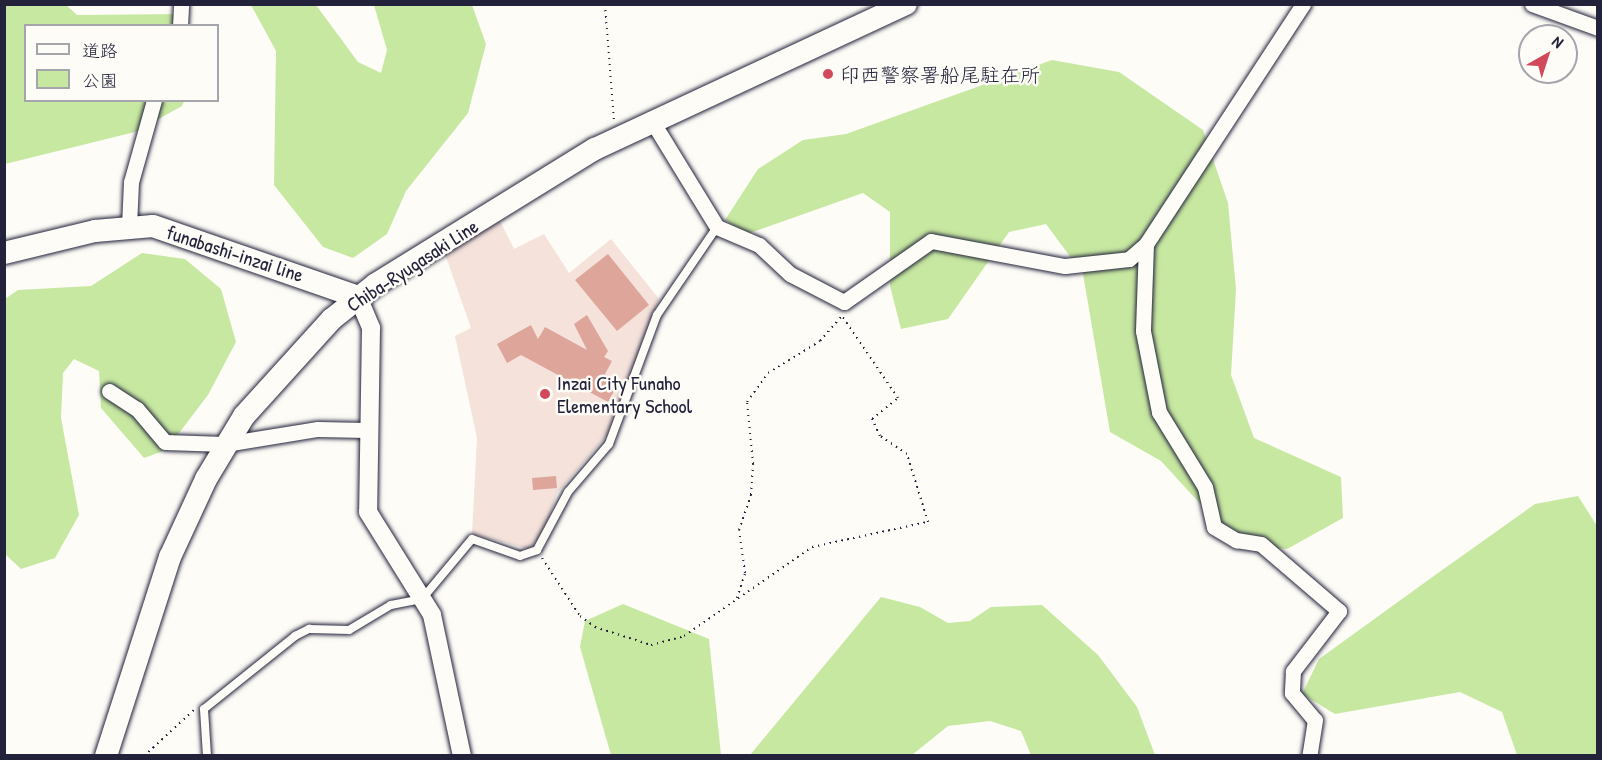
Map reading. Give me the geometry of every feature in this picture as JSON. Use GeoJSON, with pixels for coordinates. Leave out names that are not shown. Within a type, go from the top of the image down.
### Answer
{"type":"FeatureCollection","features":[{"type":"Feature","properties":{"kind":"main road","name":"Chiba-Ryugasaki Line"},"geometry":{"type":"LineString","coordinates":[[106,756],[170,557],[225,444],[287,365],[358,297],[618,137],[906,4]]}},
{"type":"Feature","properties":{"kind":"main road","name":"funabashi-inzai line"},"geometry":{"type":"LineString","coordinates":[[4,253],[129,226],[185,234],[358,297]]}},
{"type":"Feature","properties":{"kind":"street"},"geometry":{"type":"LineString","coordinates":[[180,24],[181,4]]}},
{"type":"Feature","properties":{"kind":"street"},"geometry":{"type":"LineString","coordinates":[[652,121],[717,226],[759,245],[790,274],[843,309],[931,242],[1065,266],[1129,259],[1146,244],[1303,4]]}},
{"type":"Feature","properties":{"kind":"street"},"geometry":{"type":"LineString","coordinates":[[1532,4],[1598,28]]}},
{"type":"Feature","properties":{"kind":"street"},"geometry":{"type":"LineString","coordinates":[[129,226],[131,182],[153,102]]}},
{"type":"Feature","properties":{"kind":"street"},"geometry":{"type":"LineString","coordinates":[[1146,244],[1143,332],[1159,412],[1206,487],[1214,527],[1236,540],[1261,544],[1339,611],[1293,671],[1292,693],[1315,720],[1309,756]]}},
{"type":"Feature","properties":{"kind":"street"},"geometry":{"type":"LineString","coordinates":[[358,297],[368,312],[370,328],[366,430],[368,512],[422,599],[441,645],[462,756]]}},
{"type":"Feature","properties":{"kind":"street"},"geometry":{"type":"LineString","coordinates":[[109,391],[137,409],[165,442],[225,444],[318,429],[366,430]]}},
{"type":"Feature","properties":{"kind":"lane"},"geometry":{"type":"LineString","coordinates":[[207,756],[204,709],[295,636],[309,629],[349,630],[391,605],[422,599],[472,539],[520,556],[537,550],[568,492],[609,444],[657,315],[717,226]]}},
{"type":"Feature","properties":{"kind":"path"},"geometry":{"type":"LineString","coordinates":[[605,4],[610,105],[618,137]]}},
{"type":"Feature","properties":{"kind":"path"},"geometry":{"type":"LineString","coordinates":[[537,550],[580,616],[635,642],[668,643],[737,599],[812,547],[928,522],[907,454],[880,436],[872,419],[898,398],[843,309],[820,341],[768,374],[747,402],[752,485],[739,530],[745,573],[737,599]]}},
{"type":"Feature","properties":{"kind":"path"},"geometry":{"type":"LineString","coordinates":[[144,756],[199,706],[204,709]]}},
{"type":"Feature","properties":{"kind":"shaded area","name":"Inzai City Funaho Elementary School"},"geometry":{"type":"Polygon","coordinates":[[[499,219],[514,249],[544,234],[569,273],[611,239],[659,299],[609,433],[557,493],[544,533],[529,549],[472,534],[477,438],[455,336],[471,328],[445,254],[499,219]]]}},
{"type":"Feature","properties":{"kind":"green space"},"geometry":{"type":"Polygon","coordinates":[[[4,5],[66,5],[77,15],[188,14],[189,24],[24,24],[24,102],[184,102],[182,106],[135,132],[5,164],[4,5]]]}},
{"type":"Feature","properties":{"kind":"green space"},"geometry":{"type":"Polygon","coordinates":[[[251,5],[316,5],[358,62],[381,73],[387,50],[374,5],[472,5],[486,44],[468,113],[406,191],[387,234],[353,258],[323,247],[274,185],[276,51],[251,5]]]}},
{"type":"Feature","properties":{"kind":"green space"},"geometry":{"type":"Polygon","coordinates":[[[1052,60],[1119,72],[1203,130],[1228,203],[1236,289],[1231,375],[1254,438],[1341,477],[1343,518],[1287,549],[1238,545],[1161,461],[1110,432],[1083,274],[1046,224],[1009,232],[948,319],[901,329],[890,286],[890,212],[863,193],[747,234],[725,220],[758,169],[803,140],[846,134],[1052,60]]]}},
{"type":"Feature","properties":{"kind":"green space"},"geometry":{"type":"Polygon","coordinates":[[[142,253],[185,259],[221,289],[236,342],[208,395],[166,450],[144,458],[101,408],[99,371],[74,359],[63,373],[61,418],[79,515],[55,558],[21,569],[5,554],[5,299],[18,290],[91,286],[142,253]]]}},
{"type":"Feature","properties":{"kind":"green space"},"geometry":{"type":"Polygon","coordinates":[[[1578,496],[1597,526],[1597,755],[1517,755],[1502,712],[1460,692],[1335,714],[1302,694],[1319,659],[1438,573],[1535,504],[1578,496]]]}},
{"type":"Feature","properties":{"kind":"green space"},"geometry":{"type":"Polygon","coordinates":[[[881,597],[920,607],[948,623],[970,621],[991,607],[1042,605],[1098,655],[1137,707],[1155,755],[1031,755],[1021,731],[990,721],[948,726],[912,755],[750,755],[881,597]]]}},
{"type":"Feature","properties":{"kind":"green space"},"geometry":{"type":"Polygon","coordinates":[[[623,604],[709,639],[721,755],[611,755],[580,647],[585,621],[623,604]]]}},
{"type":"Feature","properties":{"kind":"building"},"geometry":{"type":"Polygon","coordinates":[[[608,254],[649,305],[617,331],[575,280],[608,254]]]}},
{"type":"Feature","properties":{"kind":"building"},"geometry":{"type":"Polygon","coordinates":[[[587,315],[608,351],[604,357],[612,361],[605,374],[619,382],[608,402],[521,355],[507,363],[497,344],[531,325],[538,339],[545,327],[587,350],[574,324],[587,315]]]}},
{"type":"Feature","properties":{"kind":"building"},"geometry":{"type":"Polygon","coordinates":[[[556,476],[557,488],[533,490],[532,478],[556,476]]]}},
{"type":"Feature","properties":{"kind":"place","name":"印西警察署船尾駐在所"},"geometry":{"type":"Point","coordinates":[828,74]}},
{"type":"Feature","properties":{"kind":"place","name":"Inzai City Funaho Elementary School"},"geometry":{"type":"Point","coordinates":[545,394]}}]}
